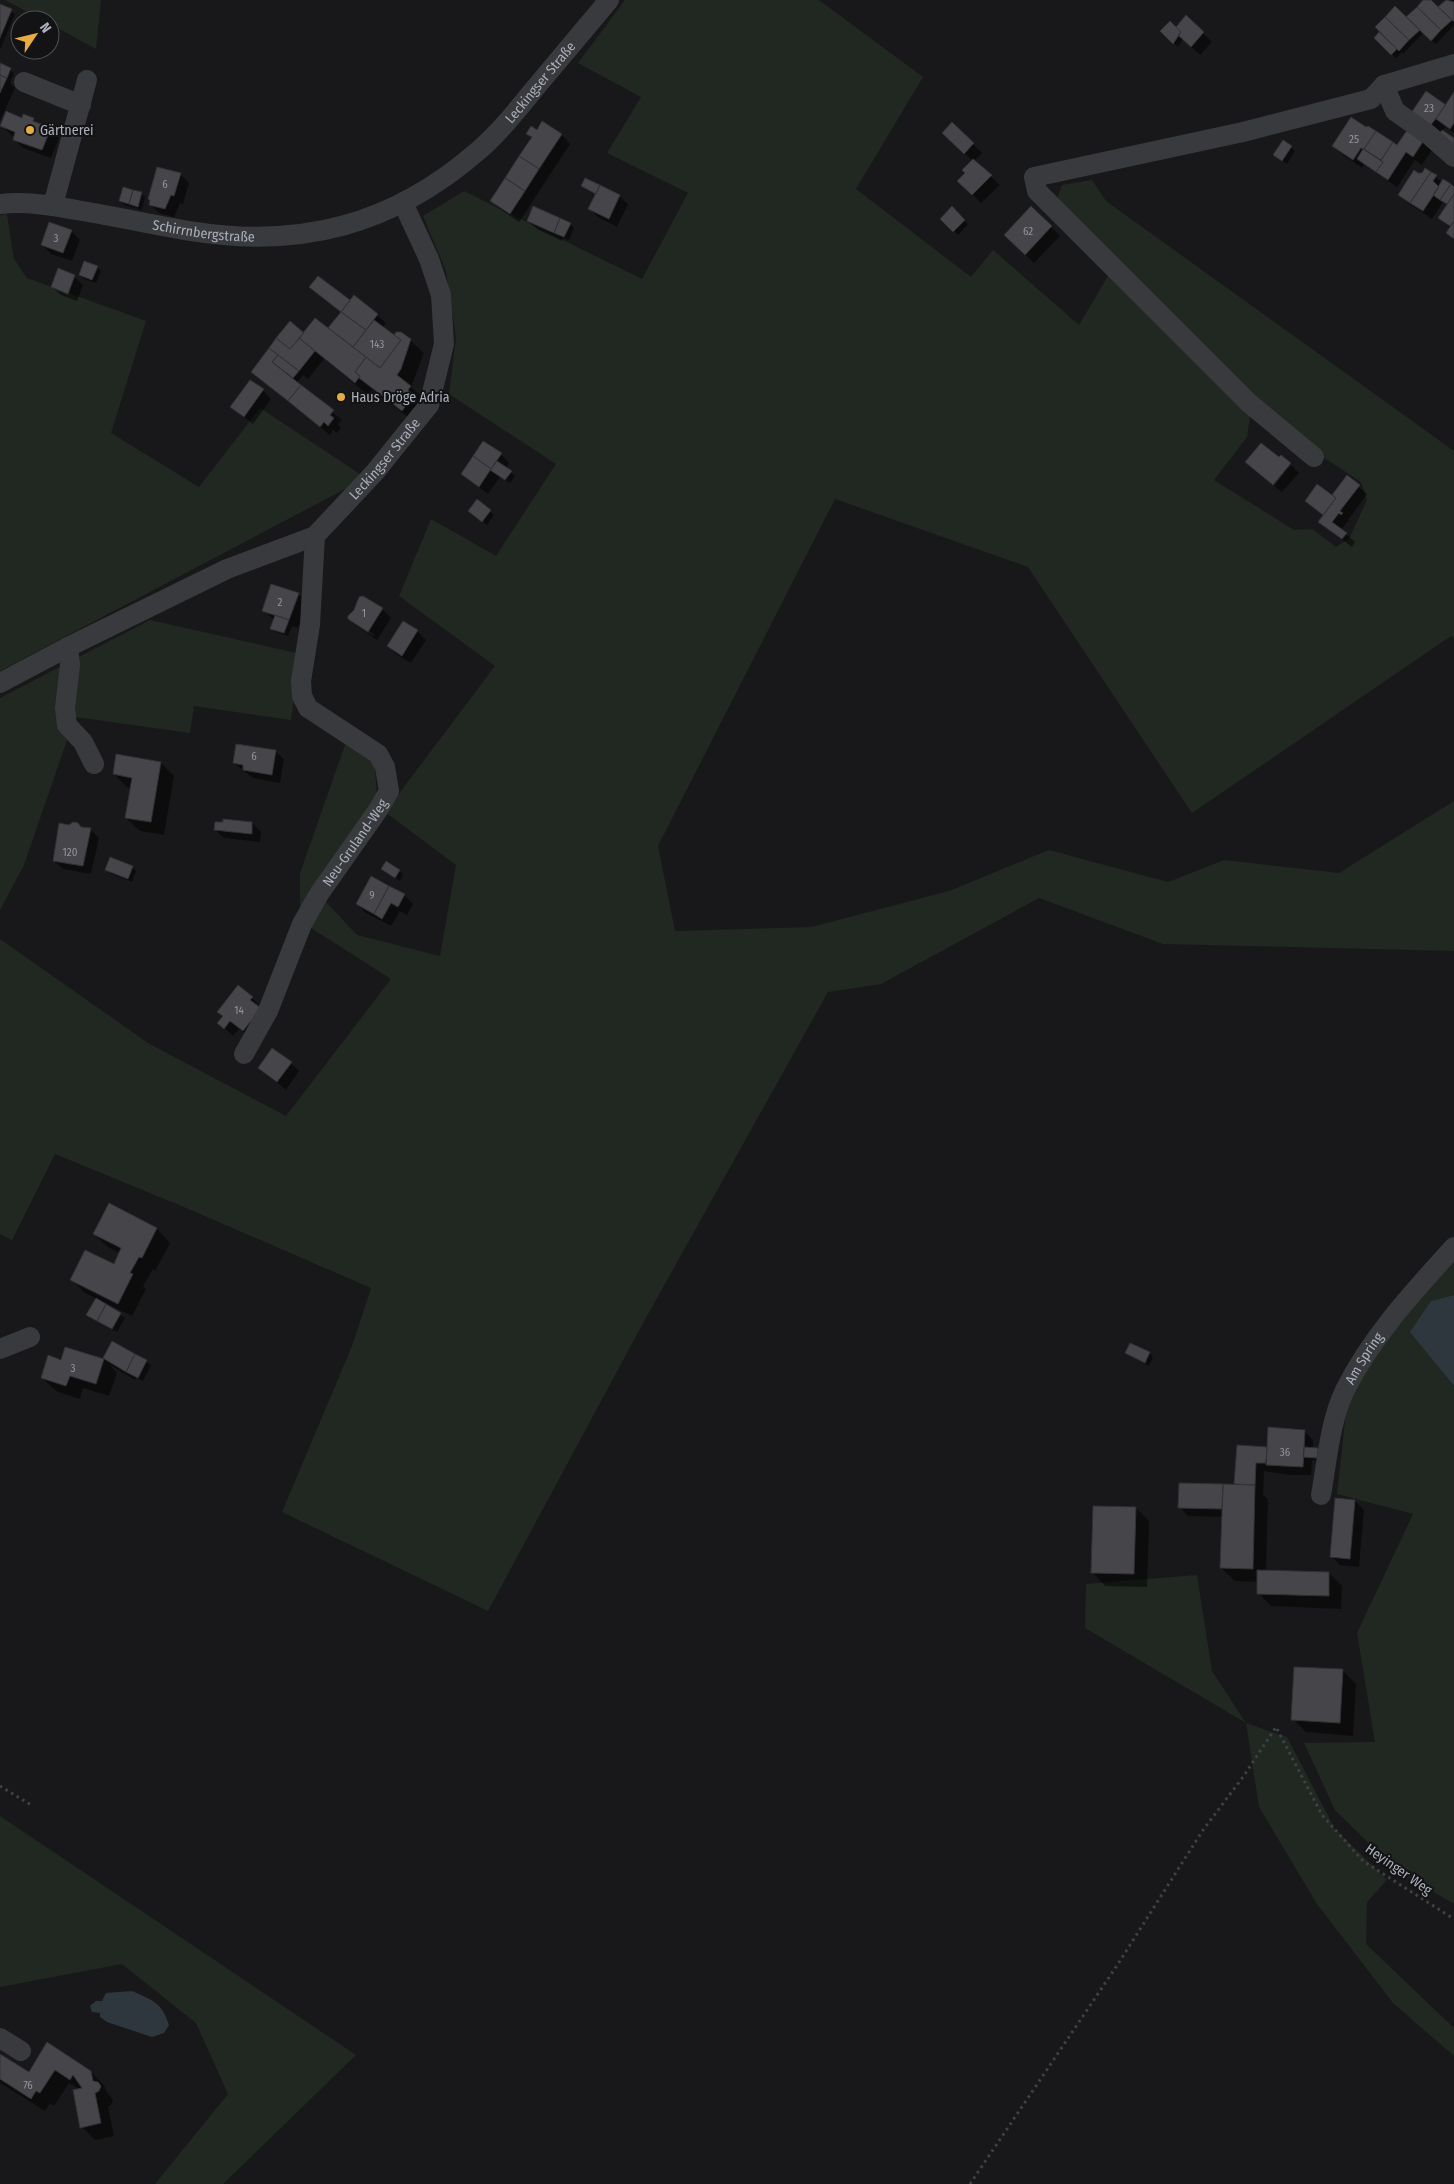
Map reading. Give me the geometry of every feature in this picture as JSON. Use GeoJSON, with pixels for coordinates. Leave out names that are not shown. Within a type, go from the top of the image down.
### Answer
{"type":"FeatureCollection","features":[{"type":"Feature","properties":{"kind":"street","name":"Leckingser Straße"},"geometry":{"type":"LineString","coordinates":[[0,683],[68,647],[227,569],[315,536],[376,472],[429,405],[444,344],[441,295],[429,258],[403,202],[458,168],[495,134],[609,0]]}},
{"type":"Feature","properties":{"kind":"street"},"geometry":{"type":"LineString","coordinates":[[1314,457],[1249,403],[1037,191],[1034,177],[1244,132],[1371,99],[1384,84],[1454,64]]}},
{"type":"Feature","properties":{"kind":"street"},"geometry":{"type":"LineString","coordinates":[[53,205],[87,80]]}},
{"type":"Feature","properties":{"kind":"street"},"geometry":{"type":"LineString","coordinates":[[24,82],[81,105]]}},
{"type":"Feature","properties":{"kind":"street"},"geometry":{"type":"LineString","coordinates":[[1384,84],[1395,111],[1429,135],[1454,157]]}},
{"type":"Feature","properties":{"kind":"street","name":"Schirrnbergstraße"},"geometry":{"type":"LineString","coordinates":[[0,204],[12,202],[53,205],[191,231],[250,238],[305,234],[342,227],[360,222],[403,202]]}},
{"type":"Feature","properties":{"kind":"street","name":"Neu-Gruland-Weg"},"geometry":{"type":"LineString","coordinates":[[244,1054],[268,1012],[302,924],[319,894],[378,810],[389,791],[386,767],[378,754],[308,708],[302,696],[302,681],[310,624],[315,536]]}},
{"type":"Feature","properties":{"kind":"street"},"geometry":{"type":"LineString","coordinates":[[68,647],[70,665],[65,708],[67,725],[83,742],[94,764]]}},
{"type":"Feature","properties":{"kind":"street","name":"Am Spring"},"geometry":{"type":"LineString","coordinates":[[1321,1495],[1333,1428],[1344,1391],[1383,1328],[1454,1247]]}},
{"type":"Feature","properties":{"kind":"street"},"geometry":{"type":"LineString","coordinates":[[0,1350],[30,1337]]}},
{"type":"Feature","properties":{"kind":"street"},"geometry":{"type":"LineString","coordinates":[[0,2038],[21,2051]]}},
{"type":"Feature","properties":{"kind":"path","name":"Heyinger Weg"},"geometry":{"type":"LineString","coordinates":[[970,2184],[1116,1967],[1203,1830],[1243,1778],[1276,1727],[1322,1815],[1363,1861],[1454,1919]]}},
{"type":"Feature","properties":{"kind":"path"},"geometry":{"type":"LineString","coordinates":[[0,1786],[31,1806]]}},
{"type":"Feature","properties":{"kind":"shaded area"},"geometry":{"type":"Polygon","coordinates":[[[5,0],[101,0],[96,49],[60,29],[60,10],[24,10],[5,0]]]}},
{"type":"Feature","properties":{"kind":"shaded area"},"geometry":{"type":"Polygon","coordinates":[[[625,0],[819,0],[923,77],[856,189],[971,277],[993,250],[1079,325],[1111,271],[1057,199],[1062,185],[1092,180],[1106,201],[1454,451],[1454,639],[1451,636],[1192,813],[1028,567],[835,499],[658,846],[675,931],[811,927],[949,891],[1049,850],[1168,882],[1224,860],[1339,873],[1454,801],[1454,951],[1163,944],[1039,898],[881,984],[828,992],[642,1325],[488,1611],[282,1512],[352,1346],[371,1288],[184,1207],[55,1154],[12,1240],[0,1234],[0,939],[148,1043],[286,1116],[391,979],[300,921],[300,873],[346,742],[374,757],[377,795],[314,889],[357,935],[440,956],[456,865],[385,812],[495,666],[399,596],[431,519],[496,556],[556,464],[449,394],[456,338],[446,271],[423,216],[464,191],[642,279],[688,193],[607,153],[641,97],[578,63],[625,0]],[[1251,410],[1247,437],[1214,480],[1294,530],[1312,529],[1336,547],[1349,539],[1367,500],[1361,482],[1251,410]]]}},
{"type":"Feature","properties":{"kind":"shaded area"},"geometry":{"type":"Polygon","coordinates":[[[7,214],[14,259],[27,278],[146,321],[111,433],[199,487],[260,408],[366,478],[0,671],[0,215],[7,214]]]}},
{"type":"Feature","properties":{"kind":"shaded area"},"geometry":{"type":"Polygon","coordinates":[[[150,620],[301,654],[291,720],[194,706],[190,733],[75,717],[24,865],[0,910],[0,698],[150,620]]]}},
{"type":"Feature","properties":{"kind":"shaded area"},"geometry":{"type":"Polygon","coordinates":[[[1454,1255],[1454,1295],[1431,1301],[1411,1332],[1454,1386],[1454,1904],[1396,1870],[1335,1810],[1304,1743],[1375,1742],[1357,1633],[1413,1514],[1337,1494],[1348,1394],[1388,1330],[1454,1255]]]}},
{"type":"Feature","properties":{"kind":"shaded area"},"geometry":{"type":"Polygon","coordinates":[[[1454,1295],[1454,1386],[1410,1332],[1431,1301],[1454,1295]]]}},
{"type":"Feature","properties":{"kind":"shaded area"},"geometry":{"type":"Polygon","coordinates":[[[1197,1575],[1212,1671],[1246,1723],[1085,1628],[1086,1584],[1197,1575]]]}},
{"type":"Feature","properties":{"kind":"shaded area"},"geometry":{"type":"Polygon","coordinates":[[[1246,1723],[1287,1737],[1335,1829],[1387,1880],[1367,1902],[1366,1944],[1454,2028],[1454,2056],[1393,2003],[1317,1904],[1259,1807],[1246,1723]]]}},
{"type":"Feature","properties":{"kind":"shaded area"},"geometry":{"type":"Polygon","coordinates":[[[0,1816],[356,2055],[223,2184],[155,2184],[228,2094],[196,2023],[122,1964],[0,1987],[0,1816]]]}},
{"type":"Feature","properties":{"kind":"shaded area"},"geometry":{"type":"Polygon","coordinates":[[[132,1991],[151,2000],[163,2011],[169,2025],[164,2033],[152,2037],[107,2022],[100,2017],[100,2013],[92,2012],[90,2006],[96,2001],[102,2001],[106,1993],[132,1991]]]}},
{"type":"Feature","properties":{"kind":"building"},"geometry":{"type":"Polygon","coordinates":[[[1423,0],[1431,0],[1452,20],[1441,30],[1417,7],[1423,0]]]}},
{"type":"Feature","properties":{"kind":"building"},"geometry":{"type":"Polygon","coordinates":[[[1446,0],[1454,2],[1454,22],[1438,7],[1446,0]]]}},
{"type":"Feature","properties":{"kind":"building"},"geometry":{"type":"Polygon","coordinates":[[[0,4],[12,9],[0,38],[0,4]]]}},
{"type":"Feature","properties":{"kind":"building"},"geometry":{"type":"Polygon","coordinates":[[[1395,6],[1420,30],[1409,40],[1385,17],[1395,6]]]}},
{"type":"Feature","properties":{"kind":"building"},"geometry":{"type":"Polygon","coordinates":[[[1417,7],[1441,30],[1431,41],[1406,17],[1417,7]]]}},
{"type":"Feature","properties":{"kind":"building"},"geometry":{"type":"Polygon","coordinates":[[[1186,15],[1204,32],[1191,47],[1178,35],[1181,32],[1176,27],[1186,15]]]}},
{"type":"Feature","properties":{"kind":"building"},"geometry":{"type":"Polygon","coordinates":[[[1385,17],[1409,40],[1399,51],[1375,27],[1385,17]]]}},
{"type":"Feature","properties":{"kind":"building"},"geometry":{"type":"Polygon","coordinates":[[[1170,21],[1181,32],[1173,44],[1160,31],[1170,21]]]}},
{"type":"Feature","properties":{"kind":"building"},"geometry":{"type":"Polygon","coordinates":[[[1379,32],[1397,49],[1391,55],[1374,38],[1379,32]]]}},
{"type":"Feature","properties":{"kind":"building"},"geometry":{"type":"Polygon","coordinates":[[[0,63],[11,68],[7,78],[0,75],[0,63]]]}},
{"type":"Feature","properties":{"kind":"building"},"geometry":{"type":"Polygon","coordinates":[[[0,75],[7,78],[0,93],[0,75]]]}},
{"type":"Feature","properties":{"kind":"building"},"geometry":{"type":"Polygon","coordinates":[[[1426,91],[1446,105],[1428,129],[1409,116],[1426,91]]]}},
{"type":"Feature","properties":{"kind":"building"},"geometry":{"type":"Polygon","coordinates":[[[1454,92],[1454,123],[1450,129],[1436,119],[1454,92]]]}},
{"type":"Feature","properties":{"kind":"building","name":"Gärtnerei"},"geometry":{"type":"Polygon","coordinates":[[[6,111],[22,118],[23,114],[34,118],[33,121],[51,128],[42,150],[13,140],[15,132],[0,126],[6,111]]]}},
{"type":"Feature","properties":{"kind":"building"},"geometry":{"type":"Polygon","coordinates":[[[1351,117],[1376,131],[1364,149],[1361,148],[1353,160],[1332,146],[1351,117]]]}},
{"type":"Feature","properties":{"kind":"building"},"geometry":{"type":"Polygon","coordinates":[[[542,121],[562,134],[539,169],[519,156],[532,137],[526,134],[531,126],[537,130],[542,121]]]}},
{"type":"Feature","properties":{"kind":"building"},"geometry":{"type":"Polygon","coordinates":[[[952,122],[974,143],[964,154],[942,133],[952,122]]]}},
{"type":"Feature","properties":{"kind":"building"},"geometry":{"type":"Polygon","coordinates":[[[1410,126],[1426,137],[1413,157],[1406,152],[1388,180],[1376,172],[1383,162],[1381,160],[1393,142],[1397,145],[1410,126]]]}},
{"type":"Feature","properties":{"kind":"building"},"geometry":{"type":"Polygon","coordinates":[[[1442,130],[1454,138],[1454,147],[1438,136],[1442,130]]]}},
{"type":"Feature","properties":{"kind":"building"},"geometry":{"type":"Polygon","coordinates":[[[1376,131],[1393,142],[1381,160],[1364,149],[1376,131]]]}},
{"type":"Feature","properties":{"kind":"building"},"geometry":{"type":"Polygon","coordinates":[[[1283,140],[1292,146],[1282,161],[1273,155],[1283,140]]]}},
{"type":"Feature","properties":{"kind":"building"},"geometry":{"type":"Polygon","coordinates":[[[1363,149],[1383,162],[1376,172],[1357,159],[1363,149]]]}},
{"type":"Feature","properties":{"kind":"building"},"geometry":{"type":"Polygon","coordinates":[[[519,156],[539,169],[525,191],[505,178],[519,156]]]}},
{"type":"Feature","properties":{"kind":"building"},"geometry":{"type":"Polygon","coordinates":[[[973,159],[992,175],[972,195],[957,181],[965,173],[962,170],[973,159]]]}},
{"type":"Feature","properties":{"kind":"building"},"geometry":{"type":"Polygon","coordinates":[[[157,167],[181,173],[174,196],[171,195],[165,209],[149,205],[150,200],[148,199],[157,167]]]}},
{"type":"Feature","properties":{"kind":"building"},"geometry":{"type":"Polygon","coordinates":[[[1425,168],[1431,172],[1410,203],[1398,195],[1414,170],[1422,173],[1425,168]]]}},
{"type":"Feature","properties":{"kind":"building"},"geometry":{"type":"Polygon","coordinates":[[[1431,172],[1437,175],[1433,181],[1439,187],[1423,211],[1410,203],[1431,172]]]}},
{"type":"Feature","properties":{"kind":"building"},"geometry":{"type":"Polygon","coordinates":[[[505,178],[525,191],[510,214],[490,201],[505,178]]]}},
{"type":"Feature","properties":{"kind":"building"},"geometry":{"type":"Polygon","coordinates":[[[585,178],[600,185],[596,194],[581,186],[585,178]]]}},
{"type":"Feature","properties":{"kind":"building"},"geometry":{"type":"Polygon","coordinates":[[[1443,179],[1451,184],[1440,200],[1433,195],[1443,179]]]}},
{"type":"Feature","properties":{"kind":"building"},"geometry":{"type":"Polygon","coordinates":[[[1451,184],[1454,187],[1454,194],[1447,204],[1440,200],[1451,184]]]}},
{"type":"Feature","properties":{"kind":"building"},"geometry":{"type":"Polygon","coordinates":[[[600,185],[620,195],[609,219],[588,209],[600,185]]]}},
{"type":"Feature","properties":{"kind":"building"},"geometry":{"type":"Polygon","coordinates":[[[123,187],[133,190],[129,204],[119,201],[123,187]]]}},
{"type":"Feature","properties":{"kind":"building"},"geometry":{"type":"Polygon","coordinates":[[[133,190],[142,192],[138,207],[129,204],[133,190]]]}},
{"type":"Feature","properties":{"kind":"building"},"geometry":{"type":"Polygon","coordinates":[[[1454,194],[1454,221],[1450,226],[1438,218],[1454,194]]]}},
{"type":"Feature","properties":{"kind":"building"},"geometry":{"type":"Polygon","coordinates":[[[533,206],[560,218],[554,233],[527,221],[533,206]]]}},
{"type":"Feature","properties":{"kind":"building"},"geometry":{"type":"Polygon","coordinates":[[[952,206],[965,220],[953,232],[940,219],[952,206]]]}},
{"type":"Feature","properties":{"kind":"building"},"geometry":{"type":"Polygon","coordinates":[[[1031,206],[1052,226],[1025,255],[1004,235],[1031,206]]]}},
{"type":"Feature","properties":{"kind":"building"},"geometry":{"type":"Polygon","coordinates":[[[560,218],[571,223],[564,237],[554,233],[560,218]]]}},
{"type":"Feature","properties":{"kind":"building"},"geometry":{"type":"Polygon","coordinates":[[[1454,221],[1454,239],[1446,233],[1454,221]]]}},
{"type":"Feature","properties":{"kind":"building"},"geometry":{"type":"Polygon","coordinates":[[[49,222],[72,230],[63,253],[41,245],[49,222]]]}},
{"type":"Feature","properties":{"kind":"building"},"geometry":{"type":"Polygon","coordinates":[[[84,261],[98,266],[92,280],[79,275],[84,261]]]}},
{"type":"Feature","properties":{"kind":"building"},"geometry":{"type":"Polygon","coordinates":[[[58,268],[75,275],[68,294],[51,287],[58,268]]]}},
{"type":"Feature","properties":{"kind":"building"},"geometry":{"type":"Polygon","coordinates":[[[318,276],[350,300],[341,312],[309,287],[318,276]]]}},
{"type":"Feature","properties":{"kind":"building"},"geometry":{"type":"Polygon","coordinates":[[[354,295],[378,314],[366,330],[341,312],[354,295]]]}},
{"type":"Feature","properties":{"kind":"building"},"geometry":{"type":"Polygon","coordinates":[[[341,312],[366,330],[353,347],[328,328],[341,312]]]}},
{"type":"Feature","properties":{"kind":"building"},"geometry":{"type":"Polygon","coordinates":[[[315,318],[366,357],[355,372],[360,376],[355,383],[299,338],[315,318]]]}},
{"type":"Feature","properties":{"kind":"building"},"geometry":{"type":"Polygon","coordinates":[[[374,320],[401,340],[380,368],[353,347],[374,320]]]}},
{"type":"Feature","properties":{"kind":"building"},"geometry":{"type":"Polygon","coordinates":[[[290,321],[304,333],[290,349],[276,338],[290,321]]]}},
{"type":"Feature","properties":{"kind":"building"},"geometry":{"type":"Polygon","coordinates":[[[396,332],[401,332],[411,339],[401,369],[397,375],[411,386],[408,390],[414,395],[402,411],[359,378],[360,376],[355,372],[366,357],[380,368],[401,340],[394,335],[396,332]]]}},
{"type":"Feature","properties":{"kind":"building"},"geometry":{"type":"Polygon","coordinates":[[[276,338],[290,349],[299,338],[315,351],[299,371],[269,348],[276,338]]]}},
{"type":"Feature","properties":{"kind":"building"},"geometry":{"type":"Polygon","coordinates":[[[269,348],[278,355],[272,362],[301,385],[288,401],[251,372],[269,348]]]}},
{"type":"Feature","properties":{"kind":"building"},"geometry":{"type":"Polygon","coordinates":[[[278,355],[299,371],[293,378],[272,362],[278,355]]]}},
{"type":"Feature","properties":{"kind":"building"},"geometry":{"type":"Polygon","coordinates":[[[250,380],[264,389],[244,417],[230,407],[250,380]]]}},
{"type":"Feature","properties":{"kind":"building"},"geometry":{"type":"Polygon","coordinates":[[[301,385],[334,410],[330,415],[334,418],[328,426],[324,422],[320,427],[288,401],[301,385]]]}},
{"type":"Feature","properties":{"kind":"building"},"geometry":{"type":"Polygon","coordinates":[[[483,441],[502,453],[491,469],[473,456],[483,441]]]}},
{"type":"Feature","properties":{"kind":"building"},"geometry":{"type":"Polygon","coordinates":[[[1261,443],[1279,457],[1281,455],[1291,463],[1273,485],[1245,462],[1261,443]]]}},
{"type":"Feature","properties":{"kind":"building"},"geometry":{"type":"Polygon","coordinates":[[[473,456],[491,469],[479,487],[461,474],[473,456]]]}},
{"type":"Feature","properties":{"kind":"building"},"geometry":{"type":"Polygon","coordinates":[[[497,461],[512,471],[505,480],[490,470],[497,461]]]}},
{"type":"Feature","properties":{"kind":"building"},"geometry":{"type":"Polygon","coordinates":[[[1347,475],[1360,485],[1340,511],[1343,513],[1341,515],[1339,513],[1332,522],[1347,533],[1342,539],[1318,522],[1336,498],[1332,495],[1347,475]]]}},
{"type":"Feature","properties":{"kind":"building"},"geometry":{"type":"Polygon","coordinates":[[[1317,484],[1336,498],[1323,515],[1305,501],[1317,484]]]}},
{"type":"Feature","properties":{"kind":"building"},"geometry":{"type":"Polygon","coordinates":[[[477,499],[491,510],[482,522],[468,511],[477,499]]]}},
{"type":"Feature","properties":{"kind":"building"},"geometry":{"type":"Polygon","coordinates":[[[271,584],[299,593],[289,620],[262,611],[271,584]]]}},
{"type":"Feature","properties":{"kind":"building"},"geometry":{"type":"Polygon","coordinates":[[[363,596],[383,608],[368,632],[348,619],[359,597],[363,596]]]}},
{"type":"Feature","properties":{"kind":"building"},"geometry":{"type":"Polygon","coordinates":[[[275,615],[289,620],[284,633],[270,629],[275,615]]]}},
{"type":"Feature","properties":{"kind":"building"},"geometry":{"type":"Polygon","coordinates":[[[403,621],[418,630],[402,656],[387,646],[403,621]]]}},
{"type":"Feature","properties":{"kind":"building"},"geometry":{"type":"Polygon","coordinates":[[[236,744],[276,750],[272,775],[243,770],[243,765],[233,763],[236,744]]]}},
{"type":"Feature","properties":{"kind":"building"},"geometry":{"type":"Polygon","coordinates":[[[116,754],[161,762],[151,822],[125,818],[132,778],[113,774],[116,754]]]}},
{"type":"Feature","properties":{"kind":"building"},"geometry":{"type":"Polygon","coordinates":[[[223,819],[252,822],[252,834],[214,830],[215,822],[223,822],[223,819]]]}},
{"type":"Feature","properties":{"kind":"building"},"geometry":{"type":"Polygon","coordinates":[[[73,822],[78,823],[81,827],[91,828],[83,866],[53,861],[59,823],[69,825],[73,822]]]}},
{"type":"Feature","properties":{"kind":"building"},"geometry":{"type":"Polygon","coordinates":[[[110,857],[133,866],[128,879],[105,870],[110,857]]]}},
{"type":"Feature","properties":{"kind":"building"},"geometry":{"type":"Polygon","coordinates":[[[386,861],[400,870],[395,878],[381,869],[386,861]]]}},
{"type":"Feature","properties":{"kind":"building"},"geometry":{"type":"Polygon","coordinates":[[[371,876],[389,886],[374,914],[356,904],[371,876]]]}},
{"type":"Feature","properties":{"kind":"building"},"geometry":{"type":"Polygon","coordinates":[[[389,886],[405,894],[398,907],[391,903],[382,919],[374,914],[389,886]]]}},
{"type":"Feature","properties":{"kind":"building"},"geometry":{"type":"Polygon","coordinates":[[[238,985],[253,997],[250,1000],[261,1008],[243,1031],[230,1021],[224,1029],[217,1023],[223,1016],[217,1012],[238,985]]]}},
{"type":"Feature","properties":{"kind":"building"},"geometry":{"type":"Polygon","coordinates":[[[272,1048],[292,1062],[277,1082],[258,1068],[272,1048]]]}},
{"type":"Feature","properties":{"kind":"building"},"geometry":{"type":"Polygon","coordinates":[[[109,1203],[157,1228],[142,1258],[139,1257],[130,1273],[133,1274],[118,1304],[70,1280],[85,1250],[114,1264],[121,1248],[93,1234],[109,1203]]]}},
{"type":"Feature","properties":{"kind":"building"},"geometry":{"type":"Polygon","coordinates":[[[96,1298],[106,1304],[97,1321],[86,1315],[96,1298]]]}},
{"type":"Feature","properties":{"kind":"building"},"geometry":{"type":"Polygon","coordinates":[[[106,1304],[121,1313],[112,1329],[97,1321],[106,1304]]]}},
{"type":"Feature","properties":{"kind":"building"},"geometry":{"type":"Polygon","coordinates":[[[112,1341],[135,1354],[126,1372],[103,1358],[112,1341]]]}},
{"type":"Feature","properties":{"kind":"building"},"geometry":{"type":"Polygon","coordinates":[[[1130,1343],[1150,1352],[1145,1363],[1125,1353],[1130,1343]]]}},
{"type":"Feature","properties":{"kind":"building"},"geometry":{"type":"Polygon","coordinates":[[[65,1347],[104,1359],[96,1384],[70,1376],[66,1386],[41,1378],[48,1355],[61,1360],[65,1347]]]}},
{"type":"Feature","properties":{"kind":"building"},"geometry":{"type":"Polygon","coordinates":[[[135,1354],[147,1360],[138,1378],[126,1372],[135,1354]]]}},
{"type":"Feature","properties":{"kind":"building"},"geometry":{"type":"Polygon","coordinates":[[[1268,1427],[1305,1430],[1303,1467],[1266,1465],[1268,1427]]]}},
{"type":"Feature","properties":{"kind":"building"},"geometry":{"type":"Polygon","coordinates":[[[1237,1445],[1267,1447],[1266,1463],[1256,1463],[1255,1485],[1234,1484],[1237,1445]]]}},
{"type":"Feature","properties":{"kind":"building"},"geometry":{"type":"Polygon","coordinates":[[[1304,1447],[1318,1448],[1317,1458],[1303,1457],[1304,1447]]]}},
{"type":"Feature","properties":{"kind":"building"},"geometry":{"type":"Polygon","coordinates":[[[1179,1483],[1223,1484],[1222,1509],[1178,1508],[1179,1483]]]}},
{"type":"Feature","properties":{"kind":"building"},"geometry":{"type":"Polygon","coordinates":[[[1223,1484],[1255,1485],[1253,1569],[1220,1568],[1223,1484]]]}},
{"type":"Feature","properties":{"kind":"building"},"geometry":{"type":"Polygon","coordinates":[[[1335,1498],[1355,1500],[1350,1559],[1330,1557],[1335,1498]]]}},
{"type":"Feature","properties":{"kind":"building"},"geometry":{"type":"Polygon","coordinates":[[[1093,1506],[1136,1507],[1134,1574],[1091,1573],[1093,1506]]]}},
{"type":"Feature","properties":{"kind":"building"},"geometry":{"type":"Polygon","coordinates":[[[1257,1570],[1329,1572],[1329,1596],[1257,1594],[1257,1570]]]}},
{"type":"Feature","properties":{"kind":"building"},"geometry":{"type":"Polygon","coordinates":[[[1294,1667],[1343,1669],[1340,1723],[1291,1720],[1294,1667]]]}},
{"type":"Feature","properties":{"kind":"building"},"geometry":{"type":"Polygon","coordinates":[[[47,2042],[91,2071],[93,2081],[98,2082],[101,2086],[99,2091],[95,2093],[101,2123],[80,2128],[73,2090],[82,2088],[73,2075],[70,2080],[55,2070],[40,2093],[36,2091],[31,2099],[0,2079],[0,2054],[29,2072],[47,2042]]]}},
{"type":"Feature","properties":{"kind":"place","name":"Gärtnerei"},"geometry":{"type":"Point","coordinates":[30,130]}},
{"type":"Feature","properties":{"kind":"place","name":"Haus Dröge Adria"},"geometry":{"type":"Point","coordinates":[341,397]}}]}
